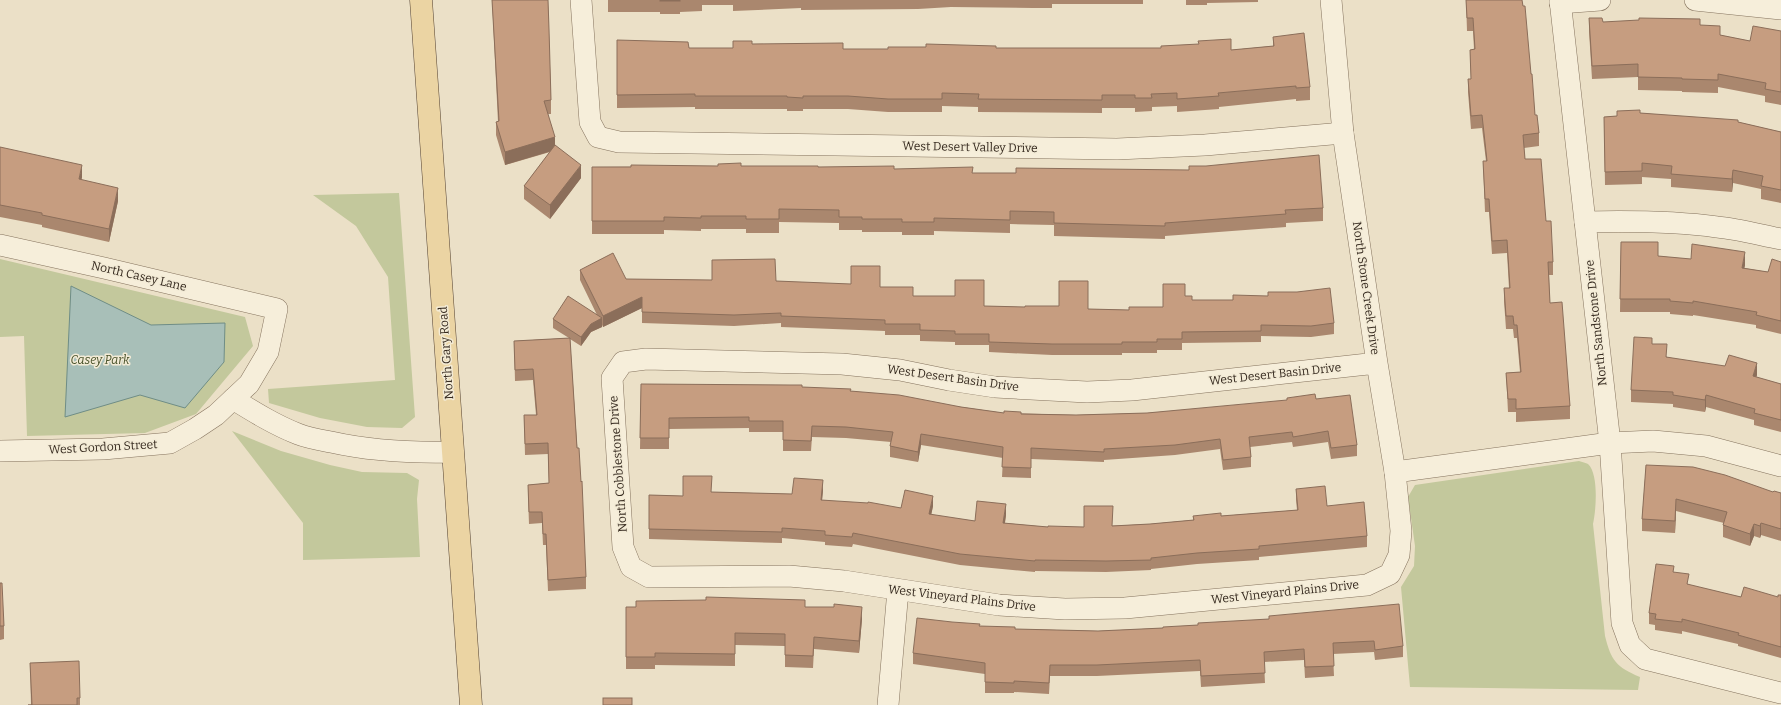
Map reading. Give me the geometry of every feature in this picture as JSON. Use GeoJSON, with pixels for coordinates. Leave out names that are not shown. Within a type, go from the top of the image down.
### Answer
{"type":"FeatureCollection","features":[{"type":"Feature","properties":{"kind":"main road","name":"North Gary Road"},"geometry":{"type":"LineString","coordinates":[[421,0],[471,705]]}},
{"type":"Feature","properties":{"kind":"street","name":"West Desert Valley Drive"},"geometry":{"type":"LineString","coordinates":[[581,0],[590,122],[598,137],[619,142],[1117,149],[1205,145],[1343,133]]}},
{"type":"Feature","properties":{"kind":"street","name":"North Stone Creek Drive"},"geometry":{"type":"LineString","coordinates":[[1331,0],[1343,133],[1395,472],[1401,531],[1399,555],[1390,574]]}},
{"type":"Feature","properties":{"kind":"street"},"geometry":{"type":"LineString","coordinates":[[1560,2],[1600,0]]}},
{"type":"Feature","properties":{"kind":"street"},"geometry":{"type":"LineString","coordinates":[[1695,0],[1781,10]]}},
{"type":"Feature","properties":{"kind":"street","name":"North Sandstone Drive"},"geometry":{"type":"LineString","coordinates":[[1560,2],[1610,443],[1622,623],[1630,645],[1645,659],[1781,693]]}},
{"type":"Feature","properties":{"kind":"street"},"geometry":{"type":"LineString","coordinates":[[1585,222],[1661,221],[1719,227],[1781,239]]}},
{"type":"Feature","properties":{"kind":"street","name":"North Casey Lane"},"geometry":{"type":"LineString","coordinates":[[0,245],[277,309]]}},
{"type":"Feature","properties":{"kind":"street","name":"West Gordon Street"},"geometry":{"type":"LineString","coordinates":[[0,451],[102,449],[170,443],[195,430],[216,415],[249,384],[268,352],[277,309]]}},
{"type":"Feature","properties":{"kind":"street","name":"West Desert Basin Drive"},"geometry":{"type":"LineString","coordinates":[[623,362],[646,359],[842,364],[900,370],[949,380],[995,387],[1088,392],[1132,390],[1377,362]]}},
{"type":"Feature","properties":{"kind":"street","name":"North Cobblestone Drive"},"geometry":{"type":"LineString","coordinates":[[623,362],[612,378],[623,547],[631,567]]}},
{"type":"Feature","properties":{"kind":"street"},"geometry":{"type":"LineString","coordinates":[[233,399],[266,419],[293,431],[319,439],[358,448],[424,453],[453,452]]}},
{"type":"Feature","properties":{"kind":"street"},"geometry":{"type":"LineString","coordinates":[[1395,472],[1610,443],[1653,441],[1706,446],[1781,466]]}},
{"type":"Feature","properties":{"kind":"street","name":"West Vineyard Plains Drive"},"geometry":{"type":"LineString","coordinates":[[631,567],[649,577],[789,576],[844,581],[999,605],[1065,609],[1126,608],[1367,584],[1390,574]]}},
{"type":"Feature","properties":{"kind":"street"},"geometry":{"type":"LineString","coordinates":[[888,705],[898,590]]}},
{"type":"Feature","properties":{"kind":"green space"},"geometry":{"type":"Polygon","coordinates":[[[399,193],[415,417],[402,428],[367,427],[320,418],[269,403],[268,389],[395,380],[388,277],[356,226],[313,195],[399,193]]]}},
{"type":"Feature","properties":{"kind":"green space","name":"Casey Park"},"geometry":{"type":"Polygon","coordinates":[[[0,259],[245,317],[253,346],[196,414],[145,433],[27,436],[24,336],[0,337],[0,259]]]}},
{"type":"Feature","properties":{"kind":"green space"},"geometry":{"type":"Polygon","coordinates":[[[232,431],[281,451],[330,465],[362,472],[407,473],[419,480],[417,499],[420,557],[303,560],[303,523],[232,431]]]}},
{"type":"Feature","properties":{"kind":"green space"},"geometry":{"type":"Polygon","coordinates":[[[1579,461],[1588,464],[1594,476],[1596,502],[1593,524],[1605,636],[1612,657],[1616,662],[1625,670],[1640,677],[1638,690],[1410,687],[1401,587],[1414,566],[1415,546],[1408,497],[1415,485],[1579,461]]]}},
{"type":"Feature","properties":{"kind":"water"},"geometry":{"type":"Polygon","coordinates":[[[71,286],[151,325],[225,323],[224,362],[185,408],[140,395],[65,417],[71,286]]]}},
{"type":"Feature","properties":{"kind":"building"},"geometry":{"type":"Polygon","coordinates":[[[492,0],[548,0],[551,100],[544,101],[555,137],[505,152],[496,122],[499,121],[492,0]]]}},
{"type":"Feature","properties":{"kind":"building"},"geometry":{"type":"Polygon","coordinates":[[[680,0],[680,1],[660,1],[680,0]]]}},
{"type":"Feature","properties":{"kind":"building"},"geometry":{"type":"Polygon","coordinates":[[[1466,0],[1522,0],[1523,6],[1525,6],[1535,115],[1537,115],[1539,133],[1523,135],[1525,159],[1541,159],[1546,221],[1551,221],[1553,262],[1548,262],[1550,303],[1562,302],[1570,406],[1516,409],[1516,399],[1508,399],[1506,373],[1521,372],[1517,325],[1514,325],[1513,316],[1506,316],[1504,288],[1510,288],[1507,240],[1492,241],[1489,199],[1485,199],[1483,161],[1487,161],[1482,115],[1471,116],[1468,79],[1471,79],[1470,50],[1475,49],[1473,18],[1467,18],[1466,0]]]}},
{"type":"Feature","properties":{"kind":"building"},"geometry":{"type":"Polygon","coordinates":[[[1589,18],[1602,18],[1603,22],[1639,20],[1639,18],[1700,19],[1700,25],[1720,26],[1720,35],[1750,41],[1753,26],[1781,31],[1781,92],[1765,89],[1766,83],[1718,74],[1718,80],[1638,77],[1638,64],[1592,66],[1589,18]]]}},
{"type":"Feature","properties":{"kind":"building"},"geometry":{"type":"Polygon","coordinates":[[[1304,33],[1310,87],[1296,88],[1296,86],[1218,93],[1219,96],[1177,99],[1177,93],[1151,94],[1152,98],[1135,98],[1135,95],[1102,95],[1102,100],[978,99],[979,94],[942,93],[942,99],[888,99],[848,96],[803,96],[803,98],[787,96],[695,96],[695,94],[617,95],[617,40],[688,42],[689,48],[733,48],[733,41],[752,41],[752,44],[843,43],[843,49],[888,49],[888,47],[926,47],[926,44],[996,46],[996,48],[1161,48],[1161,46],[1199,44],[1198,41],[1231,39],[1231,50],[1274,46],[1273,37],[1304,33]]]}},
{"type":"Feature","properties":{"kind":"building"},"geometry":{"type":"Polygon","coordinates":[[[1640,110],[1640,113],[1738,120],[1738,122],[1781,132],[1781,190],[1761,186],[1763,176],[1733,170],[1732,179],[1671,174],[1672,166],[1642,163],[1642,171],[1605,172],[1604,117],[1617,116],[1617,111],[1640,110]]]}},
{"type":"Feature","properties":{"kind":"building"},"geometry":{"type":"Polygon","coordinates":[[[555,145],[581,165],[550,205],[524,186],[555,145]]]}},
{"type":"Feature","properties":{"kind":"building"},"geometry":{"type":"Polygon","coordinates":[[[0,147],[82,165],[79,179],[118,188],[109,229],[42,215],[42,213],[0,205],[0,147]]]}},
{"type":"Feature","properties":{"kind":"building"},"geometry":{"type":"Polygon","coordinates":[[[1319,155],[1323,208],[1285,210],[1286,214],[1165,223],[1165,226],[1054,223],[1054,212],[1010,211],[1010,220],[934,218],[934,222],[902,222],[902,219],[862,219],[862,217],[839,217],[839,210],[779,209],[779,219],[746,219],[746,216],[701,216],[701,218],[664,217],[664,221],[592,221],[592,167],[631,167],[631,165],[718,166],[718,164],[741,163],[741,166],[894,166],[894,169],[973,167],[972,173],[1016,173],[1016,168],[1189,170],[1189,166],[1206,166],[1319,155]]]}},
{"type":"Feature","properties":{"kind":"building"},"geometry":{"type":"Polygon","coordinates":[[[1621,242],[1658,242],[1658,256],[1691,259],[1692,244],[1745,252],[1742,268],[1768,272],[1772,259],[1781,262],[1781,321],[1756,315],[1757,312],[1693,301],[1693,303],[1670,301],[1670,299],[1620,299],[1621,242]]]}},
{"type":"Feature","properties":{"kind":"building"},"geometry":{"type":"Polygon","coordinates":[[[613,253],[626,279],[712,280],[712,260],[775,259],[776,281],[851,284],[851,266],[880,266],[880,287],[913,287],[913,296],[955,296],[955,280],[984,280],[984,306],[1059,306],[1059,281],[1088,281],[1088,309],[1129,310],[1129,307],[1163,307],[1163,284],[1185,284],[1185,296],[1192,296],[1192,300],[1233,300],[1233,295],[1268,296],[1268,292],[1297,292],[1330,288],[1334,323],[1311,326],[1261,325],[1261,331],[1182,332],[1182,339],[1157,339],[1157,342],[1122,342],[1122,344],[1052,344],[989,342],[989,334],[955,334],[955,331],[920,330],[920,324],[885,324],[885,320],[781,316],[781,313],[734,315],[642,312],[642,297],[603,316],[580,270],[613,253]]]}},
{"type":"Feature","properties":{"kind":"building"},"geometry":{"type":"Polygon","coordinates":[[[568,296],[602,318],[591,324],[581,337],[553,319],[568,296]]]}},
{"type":"Feature","properties":{"kind":"building"},"geometry":{"type":"Polygon","coordinates":[[[1634,337],[1652,338],[1652,344],[1667,344],[1666,357],[1725,366],[1729,355],[1757,363],[1753,376],[1781,384],[1781,420],[1754,413],[1755,409],[1706,395],[1705,400],[1673,395],[1673,392],[1631,390],[1634,337]]]}},
{"type":"Feature","properties":{"kind":"building"},"geometry":{"type":"Polygon","coordinates":[[[570,338],[577,448],[579,448],[581,482],[582,481],[586,577],[548,580],[546,534],[543,534],[542,512],[529,512],[528,485],[549,483],[548,443],[525,444],[524,415],[537,415],[533,369],[515,370],[514,341],[570,338]]]}},
{"type":"Feature","properties":{"kind":"building"},"geometry":{"type":"Polygon","coordinates":[[[641,384],[802,385],[802,387],[851,389],[850,391],[899,395],[961,407],[1004,413],[1004,411],[1021,412],[1021,414],[1076,415],[1147,413],[1287,400],[1287,398],[1315,394],[1316,399],[1350,395],[1357,445],[1331,448],[1328,431],[1293,437],[1292,432],[1249,437],[1251,457],[1223,460],[1220,439],[1175,445],[1104,449],[1104,452],[1031,448],[1031,468],[1002,467],[1003,447],[921,434],[918,452],[890,446],[893,432],[846,427],[812,426],[811,441],[783,440],[783,421],[749,421],[749,417],[669,418],[669,438],[640,438],[641,384]]]}},
{"type":"Feature","properties":{"kind":"building"},"geometry":{"type":"Polygon","coordinates":[[[1646,465],[1693,467],[1725,475],[1773,492],[1781,493],[1781,529],[1761,523],[1760,526],[1754,524],[1750,534],[1723,525],[1727,512],[1676,499],[1675,521],[1642,519],[1646,465]]]}},
{"type":"Feature","properties":{"kind":"building"},"geometry":{"type":"Polygon","coordinates":[[[683,476],[712,476],[711,492],[792,494],[794,478],[823,480],[821,500],[868,502],[901,508],[905,490],[933,496],[929,514],[975,521],[977,501],[1006,504],[1003,523],[1048,527],[1084,527],[1084,506],[1113,506],[1112,526],[1194,520],[1193,516],[1221,513],[1221,516],[1298,510],[1296,489],[1325,486],[1327,506],[1364,502],[1367,536],[1259,546],[1259,549],[1151,558],[1151,560],[1035,561],[960,554],[853,533],[852,537],[825,535],[825,531],[782,528],[782,532],[649,529],[649,495],[683,496],[683,476]]]}},
{"type":"Feature","properties":{"kind":"building"},"geometry":{"type":"Polygon","coordinates":[[[1656,564],[1674,566],[1673,572],[1689,574],[1687,584],[1741,597],[1744,587],[1778,597],[1778,595],[1781,595],[1781,647],[1738,635],[1739,633],[1682,619],[1682,622],[1655,619],[1656,614],[1649,613],[1656,564]]]}},
{"type":"Feature","properties":{"kind":"building"},"geometry":{"type":"Polygon","coordinates":[[[0,583],[2,583],[4,626],[0,626],[0,583]]]}},
{"type":"Feature","properties":{"kind":"building"},"geometry":{"type":"Polygon","coordinates":[[[706,597],[805,600],[805,607],[834,607],[834,604],[862,607],[859,641],[814,637],[813,656],[785,655],[785,634],[735,633],[735,654],[655,653],[655,657],[626,657],[626,607],[636,607],[636,601],[706,600],[706,597]]]}},
{"type":"Feature","properties":{"kind":"building"},"geometry":{"type":"Polygon","coordinates":[[[1399,604],[1403,646],[1375,650],[1374,641],[1333,643],[1334,666],[1305,667],[1304,649],[1264,652],[1265,673],[1201,676],[1200,660],[1097,665],[1050,665],[1049,683],[1014,681],[1014,683],[985,682],[985,663],[913,653],[917,618],[980,624],[979,626],[1015,627],[1015,629],[1098,631],[1163,628],[1198,625],[1198,623],[1269,619],[1269,616],[1399,604]]]}},
{"type":"Feature","properties":{"kind":"building"},"geometry":{"type":"Polygon","coordinates":[[[79,661],[80,698],[77,698],[77,705],[32,705],[30,663],[79,661]]]}},
{"type":"Feature","properties":{"kind":"building"},"geometry":{"type":"Polygon","coordinates":[[[603,698],[632,698],[632,705],[603,705],[603,698]]]}}]}
